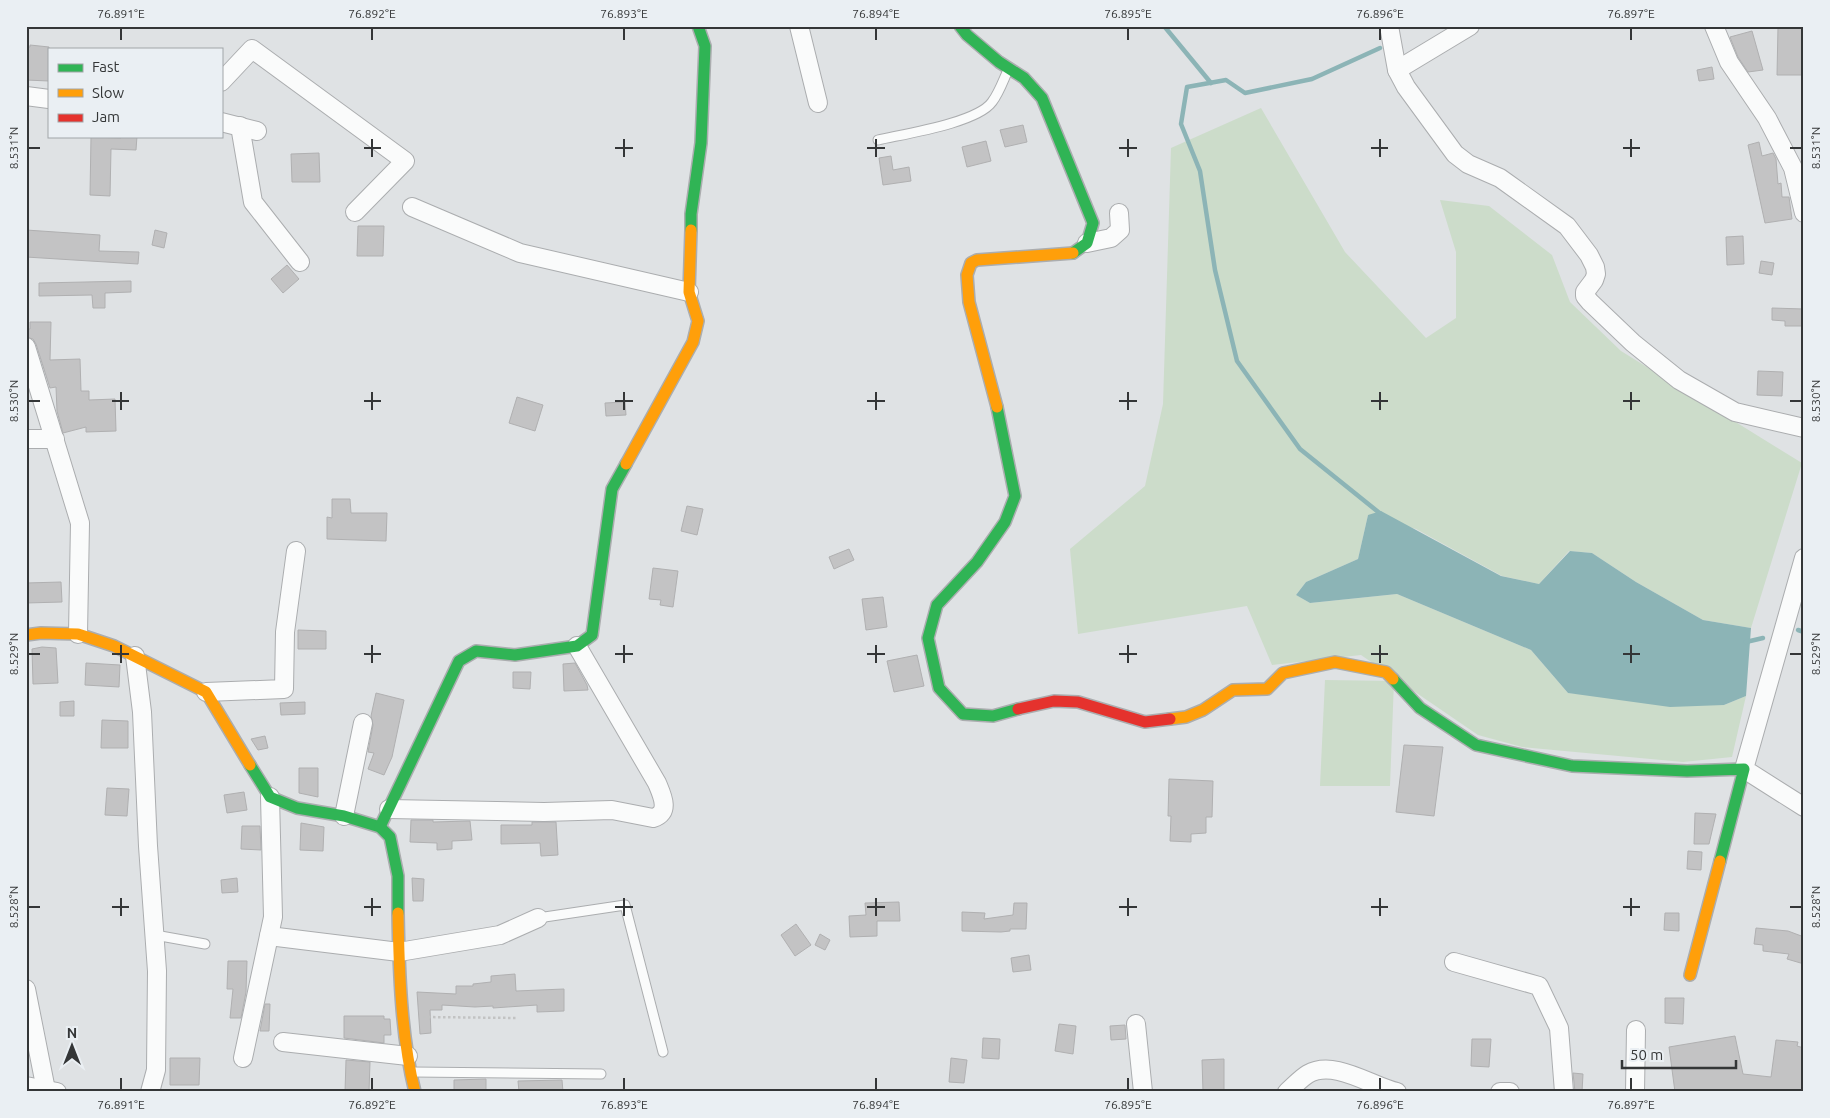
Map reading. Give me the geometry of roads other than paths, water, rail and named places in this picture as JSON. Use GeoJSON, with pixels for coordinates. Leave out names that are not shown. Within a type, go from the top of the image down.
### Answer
{"type":"FeatureCollection","features":[{"type":"Feature","properties":{"kind":"street"},"geometry":{"type":"LineString","coordinates":[[380,827],[459,661],[476,651],[515,654],[577,646],[592,634],[612,489],[693,342],[698,321],[689,292],[691,214],[701,143],[704,75],[704,46],[698,26]]}},
{"type":"Feature","properties":{"kind":"street"},"geometry":{"type":"LineString","coordinates":[[799,26],[818,102]]}},
{"type":"Feature","properties":{"kind":"street"},"geometry":{"type":"LineString","coordinates":[[960,26],[967,35],[1024,78],[1042,98],[1093,223],[1087,243]]}},
{"type":"Feature","properties":{"kind":"street"},"geometry":{"type":"LineString","coordinates":[[1389,26],[1397,70],[1406,87],[1455,154],[1468,164],[1500,178],[1567,226],[1589,255],[1595,267],[1596,274],[1594,280],[1585,292],[1585,296],[1633,343],[1679,380],[1735,412],[1804,428]]}},
{"type":"Feature","properties":{"kind":"street"},"geometry":{"type":"LineString","coordinates":[[1397,70],[1470,26]]}},
{"type":"Feature","properties":{"kind":"street"},"geometry":{"type":"LineString","coordinates":[[1714,26],[1729,62],[1767,118],[1793,168],[1804,213]]}},
{"type":"Feature","properties":{"kind":"street"},"geometry":{"type":"LineString","coordinates":[[222,81],[252,49],[405,161],[356,212]]}},
{"type":"Feature","properties":{"kind":"street"},"geometry":{"type":"LineString","coordinates":[[26,96],[48,99]]}},
{"type":"Feature","properties":{"kind":"street"},"geometry":{"type":"LineString","coordinates":[[222,122],[249,128],[253,202],[300,262]]}},
{"type":"Feature","properties":{"kind":"street"},"geometry":{"type":"LineString","coordinates":[[412,207],[520,253],[689,292]]}},
{"type":"Feature","properties":{"kind":"street"},"geometry":{"type":"LineString","coordinates":[[1119,213],[1120,230],[1111,238],[1087,243],[1073,253],[977,260],[971,263],[967,275],[969,302],[995,396],[1015,496],[1005,522],[977,562],[938,605],[928,638],[939,688],[963,714],[993,716],[1024,707],[1062,701],[1078,702],[1145,722],[1186,717],[1203,710],[1233,690],[1267,689],[1283,673],[1335,662],[1386,672],[1420,708],[1476,745],[1572,766],[1687,771],[1744,769],[1804,807]]}},
{"type":"Feature","properties":{"kind":"street"},"geometry":{"type":"LineString","coordinates":[[26,347],[80,524],[78,634]]}},
{"type":"Feature","properties":{"kind":"street"},"geometry":{"type":"LineString","coordinates":[[26,439],[55,440]]}},
{"type":"Feature","properties":{"kind":"street"},"geometry":{"type":"LineString","coordinates":[[26,635],[42,633],[78,634],[114,646],[206,692],[284,689],[286,632],[296,551]]}},
{"type":"Feature","properties":{"kind":"street"},"geometry":{"type":"LineString","coordinates":[[1690,974],[1744,769],[1804,558]]}},
{"type":"Feature","properties":{"kind":"street"},"geometry":{"type":"LineString","coordinates":[[390,809],[544,812],[612,810],[653,818],[662,813],[664,802],[657,783],[577,646]]}},
{"type":"Feature","properties":{"kind":"street"},"geometry":{"type":"LineString","coordinates":[[135,656],[142,712],[148,846],[157,971],[156,1070],[150,1092]]}},
{"type":"Feature","properties":{"kind":"street"},"geometry":{"type":"LineString","coordinates":[[206,692],[270,797],[273,917],[243,1058]]}},
{"type":"Feature","properties":{"kind":"street"},"geometry":{"type":"LineString","coordinates":[[344,816],[363,723]]}},
{"type":"Feature","properties":{"kind":"street"},"geometry":{"type":"LineString","coordinates":[[270,797],[297,808],[344,816],[380,827],[390,837],[398,876],[399,952],[404,1017],[409,1064],[415,1092]]}},
{"type":"Feature","properties":{"kind":"street"},"geometry":{"type":"LineString","coordinates":[[269,936],[399,952],[500,934],[538,918]]}},
{"type":"Feature","properties":{"kind":"street"},"geometry":{"type":"LineString","coordinates":[[1454,962],[1539,986],[1559,1028],[1564,1092]]}},
{"type":"Feature","properties":{"kind":"street"},"geometry":{"type":"LineString","coordinates":[[26,990],[52,1091],[26,1086]]}},
{"type":"Feature","properties":{"kind":"street"},"geometry":{"type":"LineString","coordinates":[[1136,1024],[1143,1092]]}},
{"type":"Feature","properties":{"kind":"street"},"geometry":{"type":"LineString","coordinates":[[1635,1092],[1636,1030]]}},
{"type":"Feature","properties":{"kind":"street"},"geometry":{"type":"LineString","coordinates":[[283,1042],[409,1064]]}},
{"type":"Feature","properties":{"kind":"street"},"geometry":{"type":"LineString","coordinates":[[1287,1092],[1307,1074],[1316,1070],[1327,1069],[1348,1074],[1397,1092]]}},
{"type":"Feature","properties":{"kind":"street"},"geometry":{"type":"LineString","coordinates":[[1500,1092],[1510,1092]]}},
{"type":"Feature","properties":{"kind":"lane"},"geometry":{"type":"LineString","coordinates":[[878,140],[961,120],[983,110],[992,103],[1009,68]]}},
{"type":"Feature","properties":{"kind":"lane"},"geometry":{"type":"LineString","coordinates":[[538,918],[625,905],[663,1052]]}},
{"type":"Feature","properties":{"kind":"lane"},"geometry":{"type":"LineString","coordinates":[[154,934],[205,944]]}},
{"type":"Feature","properties":{"kind":"lane"},"geometry":{"type":"LineString","coordinates":[[409,1064],[600,1074]]}},
{"type":"Feature","properties":{"kind":"water"},"geometry":{"type":"Polygon","coordinates":[[[1381,511],[1501,576],[1539,584],[1570,551],[1592,553],[1636,582],[1703,620],[1751,628],[1746,696],[1724,705],[1670,707],[1568,693],[1531,650],[1397,594],[1310,603],[1296,595],[1306,582],[1358,559],[1368,515],[1381,511]]]}},
{"type":"Feature","properties":{"kind":"waterway"},"geometry":{"type":"LineString","coordinates":[[1164,26],[1211,83]]}},
{"type":"Feature","properties":{"kind":"waterway"},"geometry":{"type":"LineString","coordinates":[[1380,48],[1312,79],[1245,93],[1226,80],[1187,87],[1181,124],[1200,171],[1215,270],[1237,361],[1300,449],[1382,515]]}},
{"type":"Feature","properties":{"kind":"waterway"},"geometry":{"type":"LineString","coordinates":[[1798,630],[1804,632]]}},
{"type":"Feature","properties":{"kind":"waterway"},"geometry":{"type":"LineString","coordinates":[[1746,642],[1763,638]]}}]}
